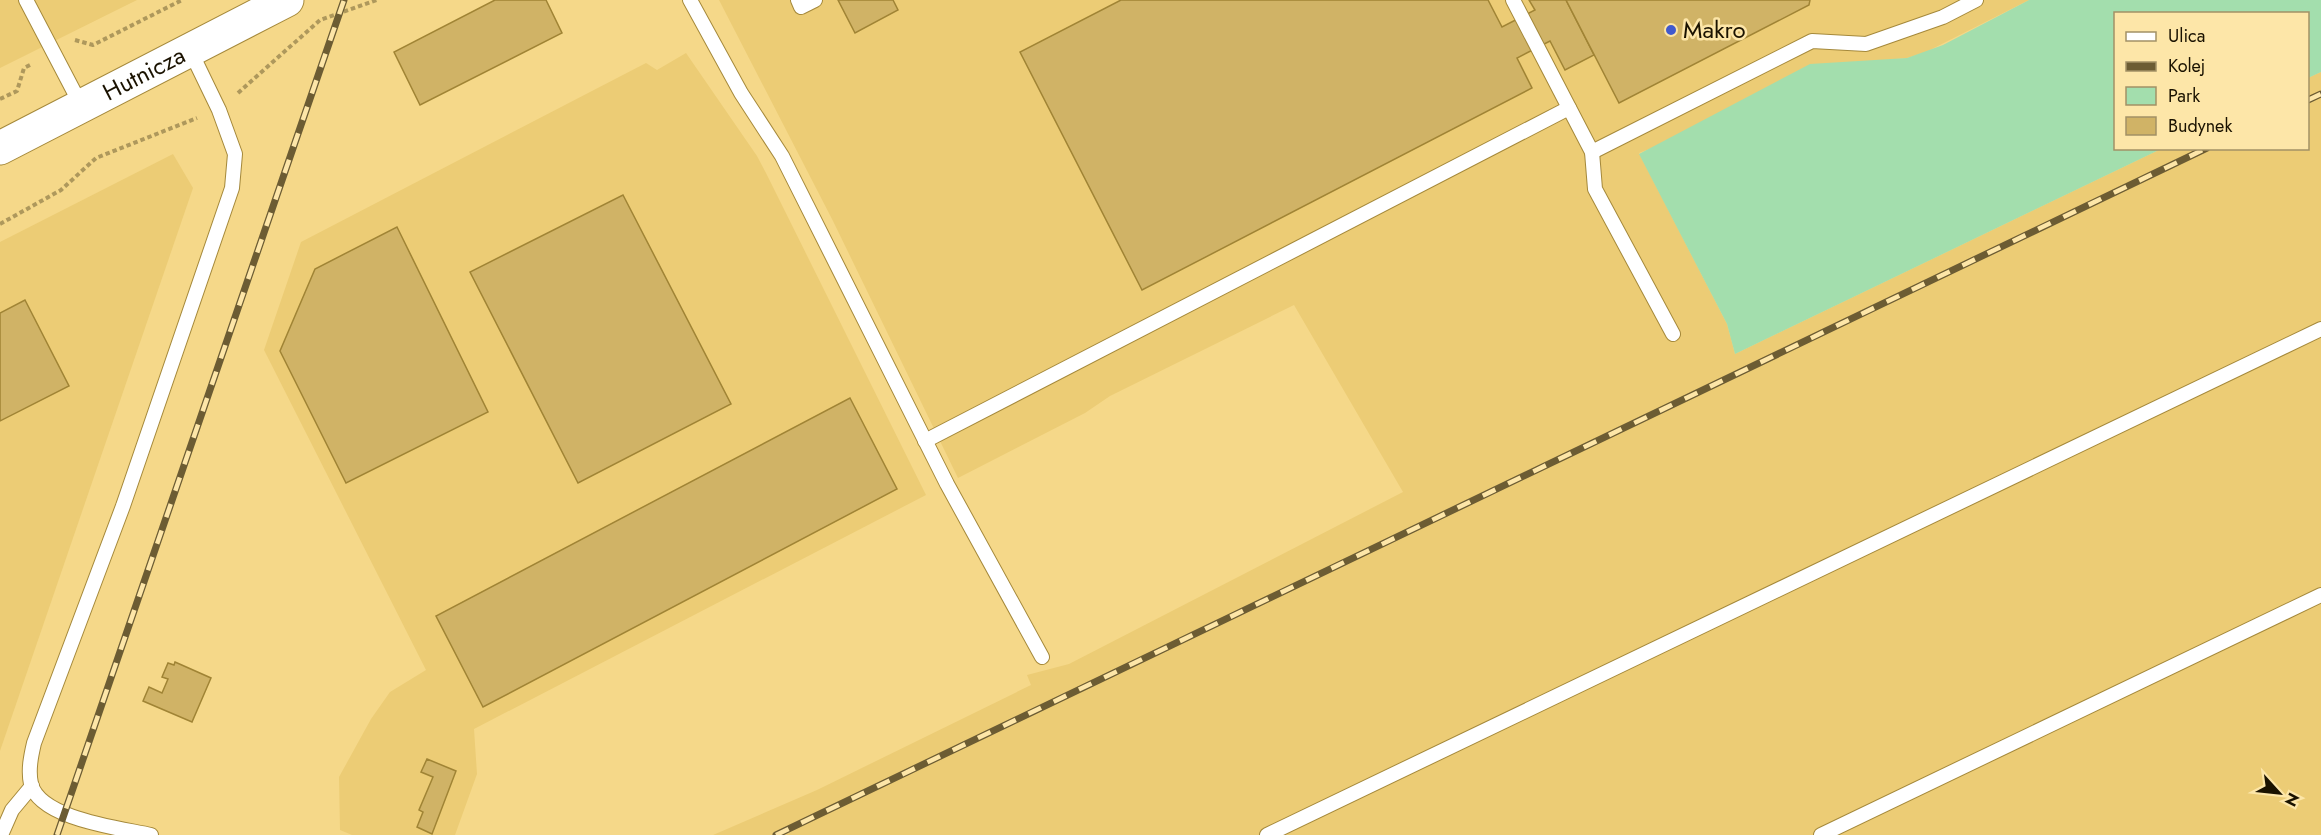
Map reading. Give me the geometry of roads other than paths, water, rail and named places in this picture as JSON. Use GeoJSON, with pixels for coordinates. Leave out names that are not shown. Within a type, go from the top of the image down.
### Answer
{"type":"FeatureCollection","features":[{"type":"Feature","properties":{"kind":"main road","name":"Hutnicza"},"geometry":{"type":"LineString","coordinates":[[0,148],[288,0]]}},
{"type":"Feature","properties":{"kind":"lane"},"geometry":{"type":"LineString","coordinates":[[26,0],[82,107]]}},
{"type":"Feature","properties":{"kind":"lane"},"geometry":{"type":"LineString","coordinates":[[690,0],[741,93],[782,156],[925,441],[1042,657]]}},
{"type":"Feature","properties":{"kind":"lane"},"geometry":{"type":"LineString","coordinates":[[798,0],[801,7],[815,0]]}},
{"type":"Feature","properties":{"kind":"lane"},"geometry":{"type":"LineString","coordinates":[[1513,0],[1592,152],[1595,189],[1673,334]]}},
{"type":"Feature","properties":{"kind":"lane"},"geometry":{"type":"LineString","coordinates":[[1592,152],[1812,41],[1866,44],[1943,17],[1976,0]]}},
{"type":"Feature","properties":{"kind":"lane"},"geometry":{"type":"LineString","coordinates":[[151,835],[65,814],[49,807],[39,799],[32,786],[30,773],[34,742],[123,507],[232,188],[235,154],[219,110],[190,50]]}},
{"type":"Feature","properties":{"kind":"lane"},"geometry":{"type":"LineString","coordinates":[[925,441],[1569,108]]}},
{"type":"Feature","properties":{"kind":"lane"},"geometry":{"type":"LineString","coordinates":[[1267,835],[2321,329]]}},
{"type":"Feature","properties":{"kind":"lane"},"geometry":{"type":"LineString","coordinates":[[1821,835],[2321,595]]}},
{"type":"Feature","properties":{"kind":"lane"},"geometry":{"type":"LineString","coordinates":[[1,835],[12,810],[32,786]]}},
{"type":"Feature","properties":{"kind":"railway"},"geometry":{"type":"LineString","coordinates":[[57,835],[344,0]]}},
{"type":"Feature","properties":{"kind":"railway"},"geometry":{"type":"LineString","coordinates":[[2309,100],[2321,94]]}},
{"type":"Feature","properties":{"kind":"railway"},"geometry":{"type":"LineString","coordinates":[[776,835],[2203,150]]}},
{"type":"Feature","properties":{"kind":"place","name":"Makro"},"geometry":{"type":"Point","coordinates":[1671,30]}}]}
